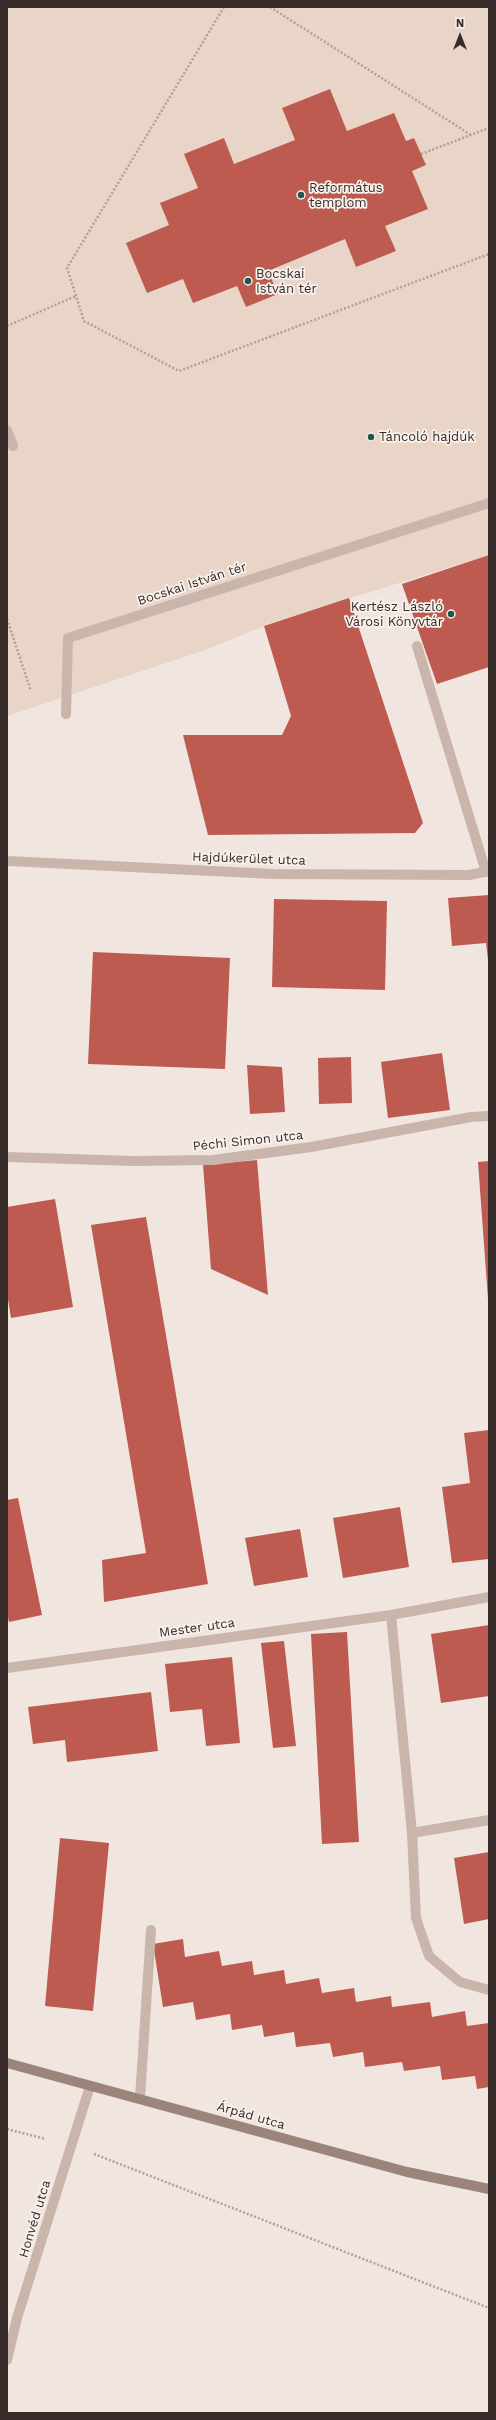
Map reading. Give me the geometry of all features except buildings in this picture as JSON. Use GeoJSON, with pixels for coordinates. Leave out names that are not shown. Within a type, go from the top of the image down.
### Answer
{"type":"FeatureCollection","features":[{"type":"Feature","properties":{"kind":"street"},"geometry":{"type":"LineString","coordinates":[[7,430],[13,446]]}},
{"type":"Feature","properties":{"kind":"street","name":"Bocskai István tér"},"geometry":{"type":"LineString","coordinates":[[66,714],[68,638],[489,503]]}},
{"type":"Feature","properties":{"kind":"street"},"geometry":{"type":"LineString","coordinates":[[417,646],[488,871]]}},
{"type":"Feature","properties":{"kind":"street","name":"Hajdúkerület utca"},"geometry":{"type":"LineString","coordinates":[[7,861],[274,874],[469,875],[488,871]]}},
{"type":"Feature","properties":{"kind":"street","name":"Péchi Simon utca"},"geometry":{"type":"LineString","coordinates":[[7,1157],[133,1162],[213,1160],[311,1147],[471,1117],[489,1116]]}},
{"type":"Feature","properties":{"kind":"street","name":"Mester utca"},"geometry":{"type":"LineString","coordinates":[[7,1668],[390,1615],[489,1597]]}},
{"type":"Feature","properties":{"kind":"street"},"geometry":{"type":"LineString","coordinates":[[390,1615],[412,1833],[416,1918],[429,1956],[460,1982],[489,1990]]}},
{"type":"Feature","properties":{"kind":"street"},"geometry":{"type":"LineString","coordinates":[[412,1833],[489,1820]]}},
{"type":"Feature","properties":{"kind":"street"},"geometry":{"type":"LineString","coordinates":[[140,2098],[151,1930]]}},
{"type":"Feature","properties":{"kind":"street","name":"Árpád utca"},"geometry":{"type":"LineString","coordinates":[[7,2063],[407,2172],[489,2189]]}},
{"type":"Feature","properties":{"kind":"street","name":"Honvéd utca"},"geometry":{"type":"LineString","coordinates":[[7,2360],[17,2318],[90,2086]]}},
{"type":"Feature","properties":{"kind":"path"},"geometry":{"type":"LineString","coordinates":[[224,7],[67,268],[84,321],[179,371],[489,254]]}},
{"type":"Feature","properties":{"kind":"path"},"geometry":{"type":"LineString","coordinates":[[270,7],[471,135]]}},
{"type":"Feature","properties":{"kind":"path"},"geometry":{"type":"LineString","coordinates":[[421,154],[489,128]]}},
{"type":"Feature","properties":{"kind":"path"},"geometry":{"type":"LineString","coordinates":[[7,326],[76,296]]}},
{"type":"Feature","properties":{"kind":"path"},"geometry":{"type":"LineString","coordinates":[[7,619],[31,691]]}},
{"type":"Feature","properties":{"kind":"path"},"geometry":{"type":"LineString","coordinates":[[7,2128],[72,2146],[489,2308]]}},
{"type":"Feature","properties":{"kind":"shaded area","name":"Bocskai István tér"},"geometry":{"type":"Polygon","coordinates":[[[7,7],[489,7],[489,555],[271,623],[208,649],[7,716],[7,7]]]}},
{"type":"Feature","properties":{"kind":"place","name":"Református templom"},"geometry":{"type":"Point","coordinates":[301,195]}},
{"type":"Feature","properties":{"kind":"place","name":"Bocskai István tér"},"geometry":{"type":"Point","coordinates":[248,281]}},
{"type":"Feature","properties":{"kind":"place","name":"Táncoló hajdúk"},"geometry":{"type":"Point","coordinates":[371,437]}},
{"type":"Feature","properties":{"kind":"place","name":"Kertész László Városi Könyvtár"},"geometry":{"type":"Point","coordinates":[451,614]}}]}
